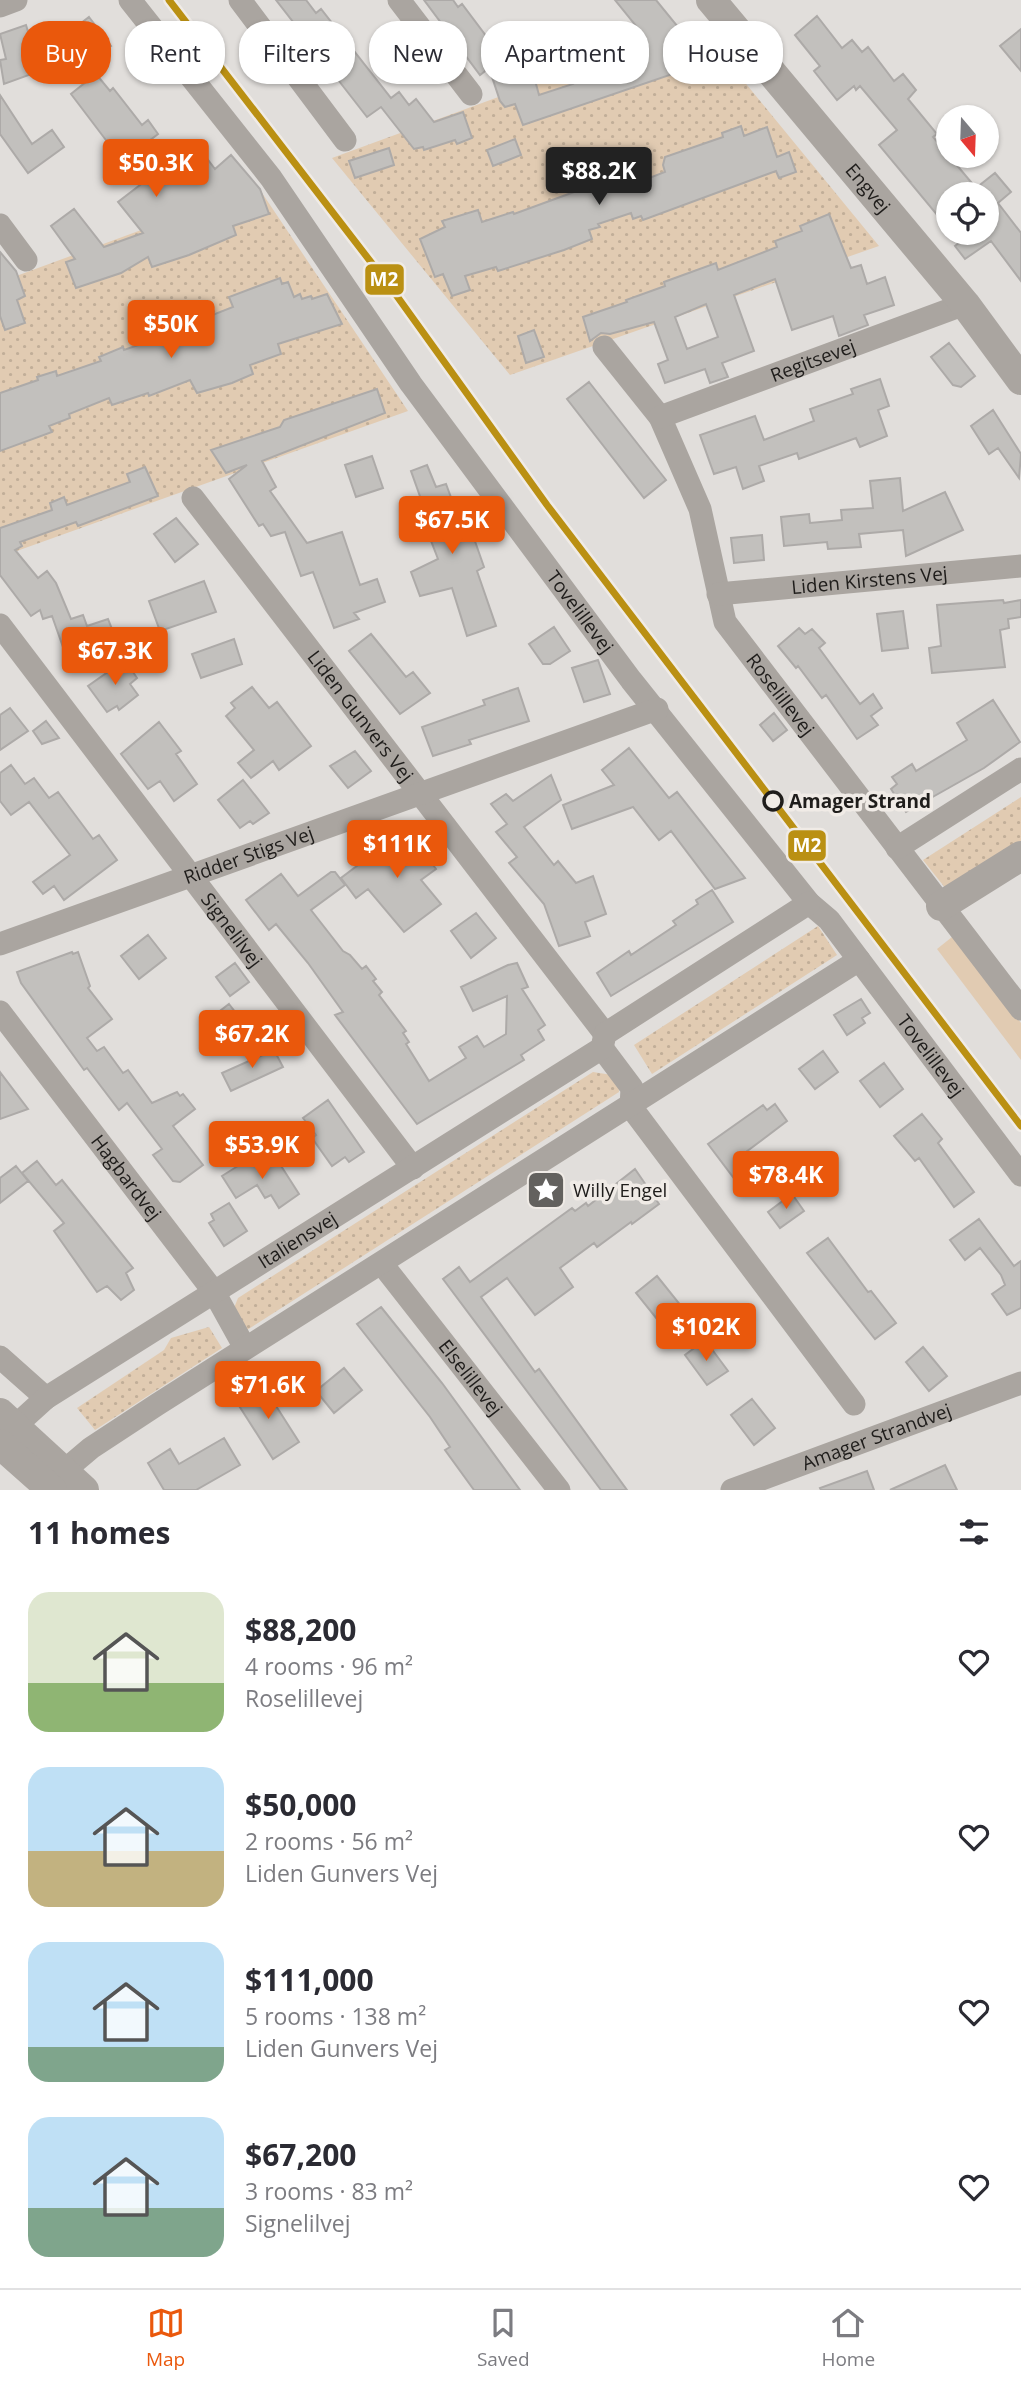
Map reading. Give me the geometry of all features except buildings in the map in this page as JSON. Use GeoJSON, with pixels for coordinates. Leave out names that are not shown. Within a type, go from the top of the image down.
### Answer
{"type":"FeatureCollection","features":[{"type":"Feature","properties":{"kind":"street"},"geometry":{"type":"LineString","coordinates":[[0,6],[16,0]]}},
{"type":"Feature","properties":{"kind":"street","name":"Tovelillevej"},"geometry":{"type":"LineString","coordinates":[[130,0],[271,178],[411,384],[623,669],[809,902],[829,920],[1021,1175]]}},
{"type":"Feature","properties":{"kind":"street"},"geometry":{"type":"LineString","coordinates":[[240,0],[345,140]]}},
{"type":"Feature","properties":{"kind":"street"},"geometry":{"type":"LineString","coordinates":[[399,0],[471,94]]}},
{"type":"Feature","properties":{"kind":"street","name":"Engvej"},"geometry":{"type":"LineString","coordinates":[[711,0],[965,304],[1021,380]]}},
{"type":"Feature","properties":{"kind":"street"},"geometry":{"type":"LineString","coordinates":[[0,225],[26,260]]}},
{"type":"Feature","properties":{"kind":"street","name":"Regitsevej"},"geometry":{"type":"LineString","coordinates":[[660,417],[965,304]]}},
{"type":"Feature","properties":{"kind":"street","name":"Roselillevej"},"geometry":{"type":"LineString","coordinates":[[604,348],[660,417],[700,509],[725,622],[1021,1009]]}},
{"type":"Feature","properties":{"kind":"street","name":"Liden Gunvers Vej"},"geometry":{"type":"LineString","coordinates":[[193,498],[420,794],[603,1041]]}},
{"type":"Feature","properties":{"kind":"street","name":"Liden Kirstens Vej"},"geometry":{"type":"LineString","coordinates":[[718,594],[1021,566]]}},
{"type":"Feature","properties":{"kind":"street","name":"Signelilvej"},"geometry":{"type":"LineString","coordinates":[[0,625],[188,876],[413,1168]]}},
{"type":"Feature","properties":{"kind":"street","name":"Ridder Stigs Vej"},"geometry":{"type":"LineString","coordinates":[[0,944],[657,709]]}},
{"type":"Feature","properties":{"kind":"street"},"geometry":{"type":"LineString","coordinates":[[897,848],[1021,769]]}},
{"type":"Feature","properties":{"kind":"street"},"geometry":{"type":"LineString","coordinates":[[941,906],[1021,856]]}},
{"type":"Feature","properties":{"kind":"street","name":"Italiensvej"},"geometry":{"type":"LineString","coordinates":[[3,1431],[46,1398],[413,1168],[809,902]]}},
{"type":"Feature","properties":{"kind":"street"},"geometry":{"type":"LineString","coordinates":[[54,1482],[246,1348],[631,1107],[859,960]]}},
{"type":"Feature","properties":{"kind":"street","name":"Hagbardvej"},"geometry":{"type":"LineString","coordinates":[[0,1012],[214,1292],[246,1348]]}},
{"type":"Feature","properties":{"kind":"street"},"geometry":{"type":"LineString","coordinates":[[603,1041],[632,1088],[631,1107],[854,1404]]}},
{"type":"Feature","properties":{"kind":"street","name":"Elselillevej"},"geometry":{"type":"LineString","coordinates":[[382,1264],[559,1490]]}},
{"type":"Feature","properties":{"kind":"street"},"geometry":{"type":"LineString","coordinates":[[0,1357],[46,1398]]}},
{"type":"Feature","properties":{"kind":"street","name":"Amager Strandvej"},"geometry":{"type":"LineString","coordinates":[[732,1490],[1021,1383]]}},
{"type":"Feature","properties":{"kind":"street"},"geometry":{"type":"LineString","coordinates":[[3,1431],[54,1482],[84,1490]]}},
{"type":"Feature","properties":{"kind":"shaded area"},"geometry":{"type":"Polygon","coordinates":[[[663,36],[663,84],[746,84],[879,246],[510,375],[332,158],[534,84],[649,84],[649,42],[663,36]]]}},
{"type":"Feature","properties":{"kind":"shaded area"},"geometry":{"type":"Polygon","coordinates":[[[258,187],[408,411],[0,557],[0,282],[258,187]]]}},
{"type":"Feature","properties":{"kind":"shaded area"},"geometry":{"type":"Polygon","coordinates":[[[1021,797],[1021,841],[946,889],[923,860],[1021,797]]]}},
{"type":"Feature","properties":{"kind":"shaded area"},"geometry":{"type":"Polygon","coordinates":[[[818,926],[837,955],[652,1074],[634,1045],[818,926]]]}},
{"type":"Feature","properties":{"kind":"shaded area"},"geometry":{"type":"Polygon","coordinates":[[[957,933],[1021,1023],[1021,1060],[937,949],[957,933]]]}},
{"type":"Feature","properties":{"kind":"shaded area"},"geometry":{"type":"Polygon","coordinates":[[[593,1072],[612,1075],[618,1081],[619,1092],[244,1332],[232,1313],[238,1298],[593,1072]]]}},
{"type":"Feature","properties":{"kind":"shaded area"},"geometry":{"type":"Polygon","coordinates":[[[209,1327],[222,1348],[95,1430],[77,1408],[164,1350],[171,1338],[209,1327]]]}},
{"type":"Feature","properties":{"kind":"transit line","name":"M2"},"geometry":{"type":"LineString","coordinates":[[169,0],[394,292],[547,505],[1021,1126]]}},
{"type":"Feature","properties":{"kind":"place","name":"Amager Strand"},"geometry":{"type":"Point","coordinates":[773,801]}},
{"type":"Feature","properties":{"kind":"place","name":"Willy Engel"},"geometry":{"type":"Point","coordinates":[546,1190]}}]}
